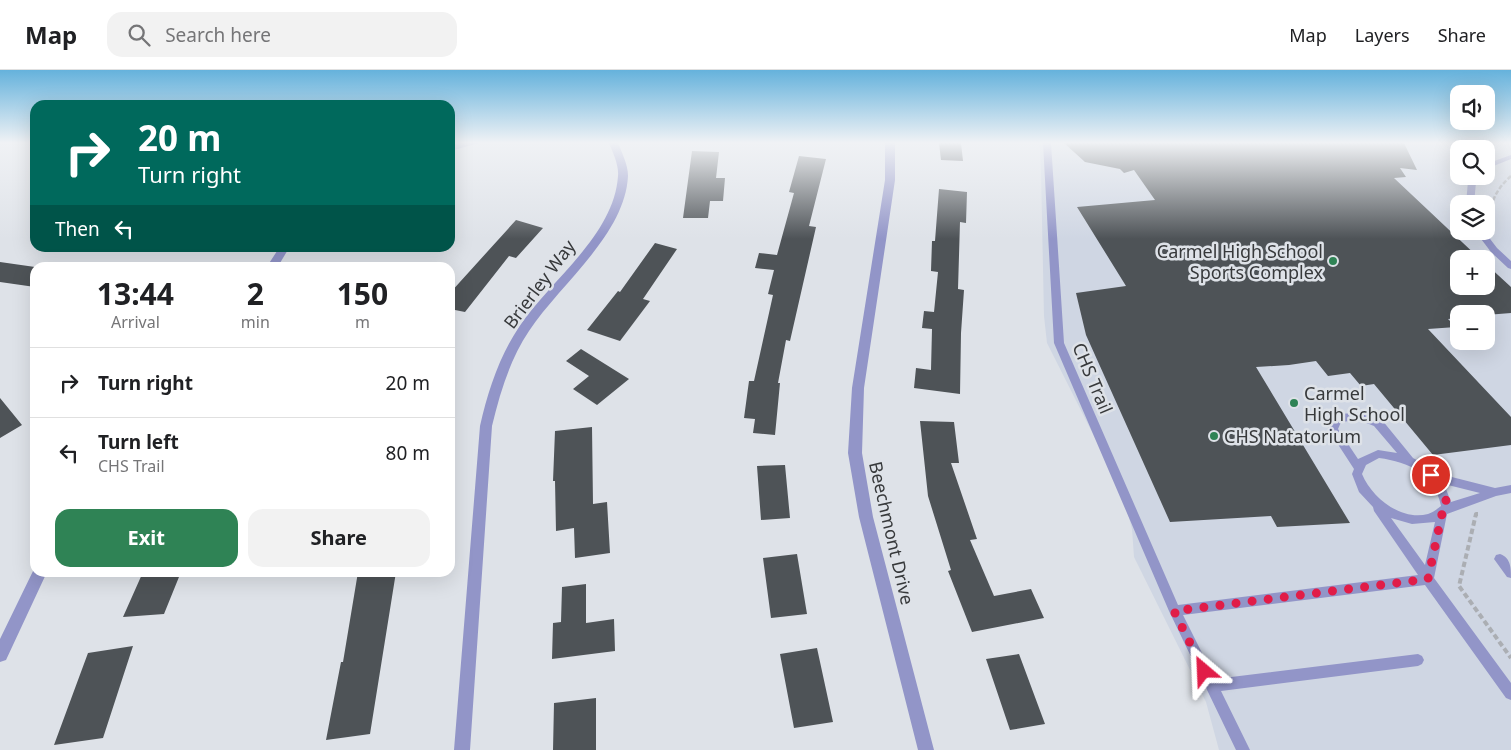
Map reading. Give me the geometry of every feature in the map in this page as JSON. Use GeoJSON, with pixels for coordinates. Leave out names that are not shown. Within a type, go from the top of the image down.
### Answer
{"type":"FeatureCollection","features":[{"type":"Feature","properties":{"kind":"street","name":"Brierley Way"},"geometry":{"type":"LineString","coordinates":[[462,750],[486,426],[493,392],[506,360],[524,329],[604,229],[615,210],[622,190],[623,175]]}},
{"type":"Feature","properties":{"kind":"street","name":"Beechmont Drive"},"geometry":{"type":"LineString","coordinates":[[890,175],[858,388],[855,453],[866,517],[926,750]]}},
{"type":"Feature","properties":{"kind":"street"},"geometry":{"type":"LineString","coordinates":[[0,655],[38,577]]}},
{"type":"Feature","properties":{"kind":"lane","name":"CHS Trail"},"geometry":{"type":"LineString","coordinates":[[1049,175],[1059,343],[1174,611],[1243,750]]}},
{"type":"Feature","properties":{"kind":"lane"},"geometry":{"type":"LineString","coordinates":[[1486,240],[1511,266]]}},
{"type":"Feature","properties":{"kind":"lane"},"geometry":{"type":"LineString","coordinates":[[1358,467],[1333,430],[1338,418],[1359,416],[1378,423],[1410,461],[1433,477],[1446,496],[1428,579]]}},
{"type":"Feature","properties":{"kind":"lane"},"geometry":{"type":"LineString","coordinates":[[1410,461],[1391,455],[1378,454],[1367,457],[1360,462],[1356,470],[1358,481],[1364,492],[1375,503],[1511,694]]}},
{"type":"Feature","properties":{"kind":"lane"},"geometry":{"type":"LineString","coordinates":[[1433,477],[1496,492]]}},
{"type":"Feature","properties":{"kind":"lane"},"geometry":{"type":"LineString","coordinates":[[1375,503],[1388,512],[1404,518],[1419,521],[1432,520],[1444,511],[1496,492],[1511,489]]}},
{"type":"Feature","properties":{"kind":"lane"},"geometry":{"type":"LineString","coordinates":[[1500,559],[1511,573]]}},
{"type":"Feature","properties":{"kind":"lane"},"geometry":{"type":"LineString","coordinates":[[1174,611],[1428,579]]}},
{"type":"Feature","properties":{"kind":"lane"},"geometry":{"type":"LineString","coordinates":[[1211,686],[1418,660]]}},
{"type":"Feature","properties":{"kind":"path"},"geometry":{"type":"LineString","coordinates":[[1495,198],[1500,187],[1511,176]]}},
{"type":"Feature","properties":{"kind":"path"},"geometry":{"type":"LineString","coordinates":[[1483,512],[1476,514],[1459,586],[1511,658]]}},
{"type":"Feature","properties":{"kind":"shaded area","name":"Carmel High School"},"geometry":{"type":"Polygon","coordinates":[[[1041,175],[1450,175],[1450,185],[1495,185],[1495,175],[1511,175],[1511,750],[1219,750],[1206,702],[1134,557],[1132,529],[1124,499],[1047,343],[1044,316],[1041,175]]]}},
{"type":"Feature","properties":{"kind":"building"},"geometry":{"type":"Polygon","coordinates":[[[689,175],[716,175],[716,178],[725,178],[723,201],[710,201],[708,218],[683,218],[689,175]]]}},
{"type":"Feature","properties":{"kind":"building"},"geometry":{"type":"Polygon","coordinates":[[[794,175],[822,175],[809,226],[816,227],[790,341],[786,340],[778,383],[780,383],[775,435],[753,433],[755,419],[744,418],[749,381],[754,381],[773,295],[768,294],[774,270],[755,268],[759,253],[777,255],[794,193],[789,192],[794,175]]]}},
{"type":"Feature","properties":{"kind":"building"},"geometry":{"type":"Polygon","coordinates":[[[1137,175],[1404,175],[1406,177],[1394,178],[1450,231],[1450,240],[1460,240],[1470,250],[1450,250],[1450,295],[1495,295],[1495,272],[1511,287],[1511,313],[1495,314],[1495,305],[1450,305],[1450,319],[1448,319],[1450,327],[1428,329],[1511,417],[1511,445],[1433,455],[1374,384],[1361,386],[1350,373],[1328,376],[1316,361],[1256,367],[1350,523],[1277,527],[1271,516],[1170,522],[1086,335],[1076,293],[1126,286],[1077,207],[1155,200],[1137,175]]]}},
{"type":"Feature","properties":{"kind":"building"},"geometry":{"type":"Polygon","coordinates":[[[939,189],[967,192],[966,223],[960,222],[958,289],[964,290],[960,394],[914,388],[916,368],[931,370],[932,329],[922,328],[924,311],[934,312],[938,272],[931,271],[932,241],[935,241],[939,189]]]}},
{"type":"Feature","properties":{"kind":"building"},"geometry":{"type":"Polygon","coordinates":[[[516,220],[543,228],[516,258],[509,256],[465,312],[455,310],[455,287],[516,220]]]}},
{"type":"Feature","properties":{"kind":"building"},"geometry":{"type":"Polygon","coordinates":[[[655,243],[677,249],[643,299],[650,301],[620,341],[587,330],[618,291],[620,292],[655,243]]]}},
{"type":"Feature","properties":{"kind":"building"},"geometry":{"type":"Polygon","coordinates":[[[0,262],[30,266],[30,286],[0,282],[0,262]]]}},
{"type":"Feature","properties":{"kind":"building"},"geometry":{"type":"Polygon","coordinates":[[[581,349],[629,379],[597,405],[573,389],[589,376],[566,361],[581,349]]]}},
{"type":"Feature","properties":{"kind":"building"},"geometry":{"type":"Polygon","coordinates":[[[0,398],[22,425],[0,438],[0,398]]]}},
{"type":"Feature","properties":{"kind":"building"},"geometry":{"type":"Polygon","coordinates":[[[920,421],[954,422],[959,463],[951,463],[977,539],[970,540],[994,596],[1031,589],[1044,618],[972,632],[948,571],[951,570],[928,496],[920,421]]]}},
{"type":"Feature","properties":{"kind":"building"},"geometry":{"type":"Polygon","coordinates":[[[592,427],[593,504],[607,502],[610,553],[575,558],[574,528],[556,531],[555,481],[553,481],[555,431],[592,427]]]}},
{"type":"Feature","properties":{"kind":"building"},"geometry":{"type":"Polygon","coordinates":[[[785,465],[790,518],[761,520],[757,466],[785,465]]]}},
{"type":"Feature","properties":{"kind":"building"},"geometry":{"type":"Polygon","coordinates":[[[797,554],[807,614],[771,618],[763,558],[797,554]]]}},
{"type":"Feature","properties":{"kind":"building"},"geometry":{"type":"Polygon","coordinates":[[[141,577],[179,577],[164,614],[123,617],[141,577]]]}},
{"type":"Feature","properties":{"kind":"building"},"geometry":{"type":"Polygon","coordinates":[[[357,577],[395,577],[370,734],[326,740],[341,662],[343,662],[357,577]]]}},
{"type":"Feature","properties":{"kind":"building"},"geometry":{"type":"Polygon","coordinates":[[[586,584],[586,623],[614,619],[615,651],[552,659],[553,623],[561,622],[562,587],[586,584]]]}},
{"type":"Feature","properties":{"kind":"building"},"geometry":{"type":"Polygon","coordinates":[[[133,646],[103,738],[54,745],[88,653],[133,646]]]}},
{"type":"Feature","properties":{"kind":"building"},"geometry":{"type":"Polygon","coordinates":[[[817,648],[833,722],[794,728],[780,654],[817,648]]]}},
{"type":"Feature","properties":{"kind":"building"},"geometry":{"type":"Polygon","coordinates":[[[1019,654],[1045,724],[1010,730],[986,659],[1019,654]]]}},
{"type":"Feature","properties":{"kind":"building"},"geometry":{"type":"Polygon","coordinates":[[[596,698],[596,750],[553,750],[554,703],[596,698]]]}},
{"type":"Feature","properties":{"kind":"place","name":"Carmel High School Sports Complex"},"geometry":{"type":"Point","coordinates":[1333,261]}},
{"type":"Feature","properties":{"kind":"place","name":"Carmel High School"},"geometry":{"type":"Point","coordinates":[1294,403]}},
{"type":"Feature","properties":{"kind":"place","name":"CHS Natatorium"},"geometry":{"type":"Point","coordinates":[1214,436]}},
{"type":"Feature","properties":{"kind":"route"},"geometry":{"type":"LineString","coordinates":[[1204,671],[1174,611],[1428,579],[1442,514],[1447,508],[1446,496],[1440,485],[1431,475]]}}]}
